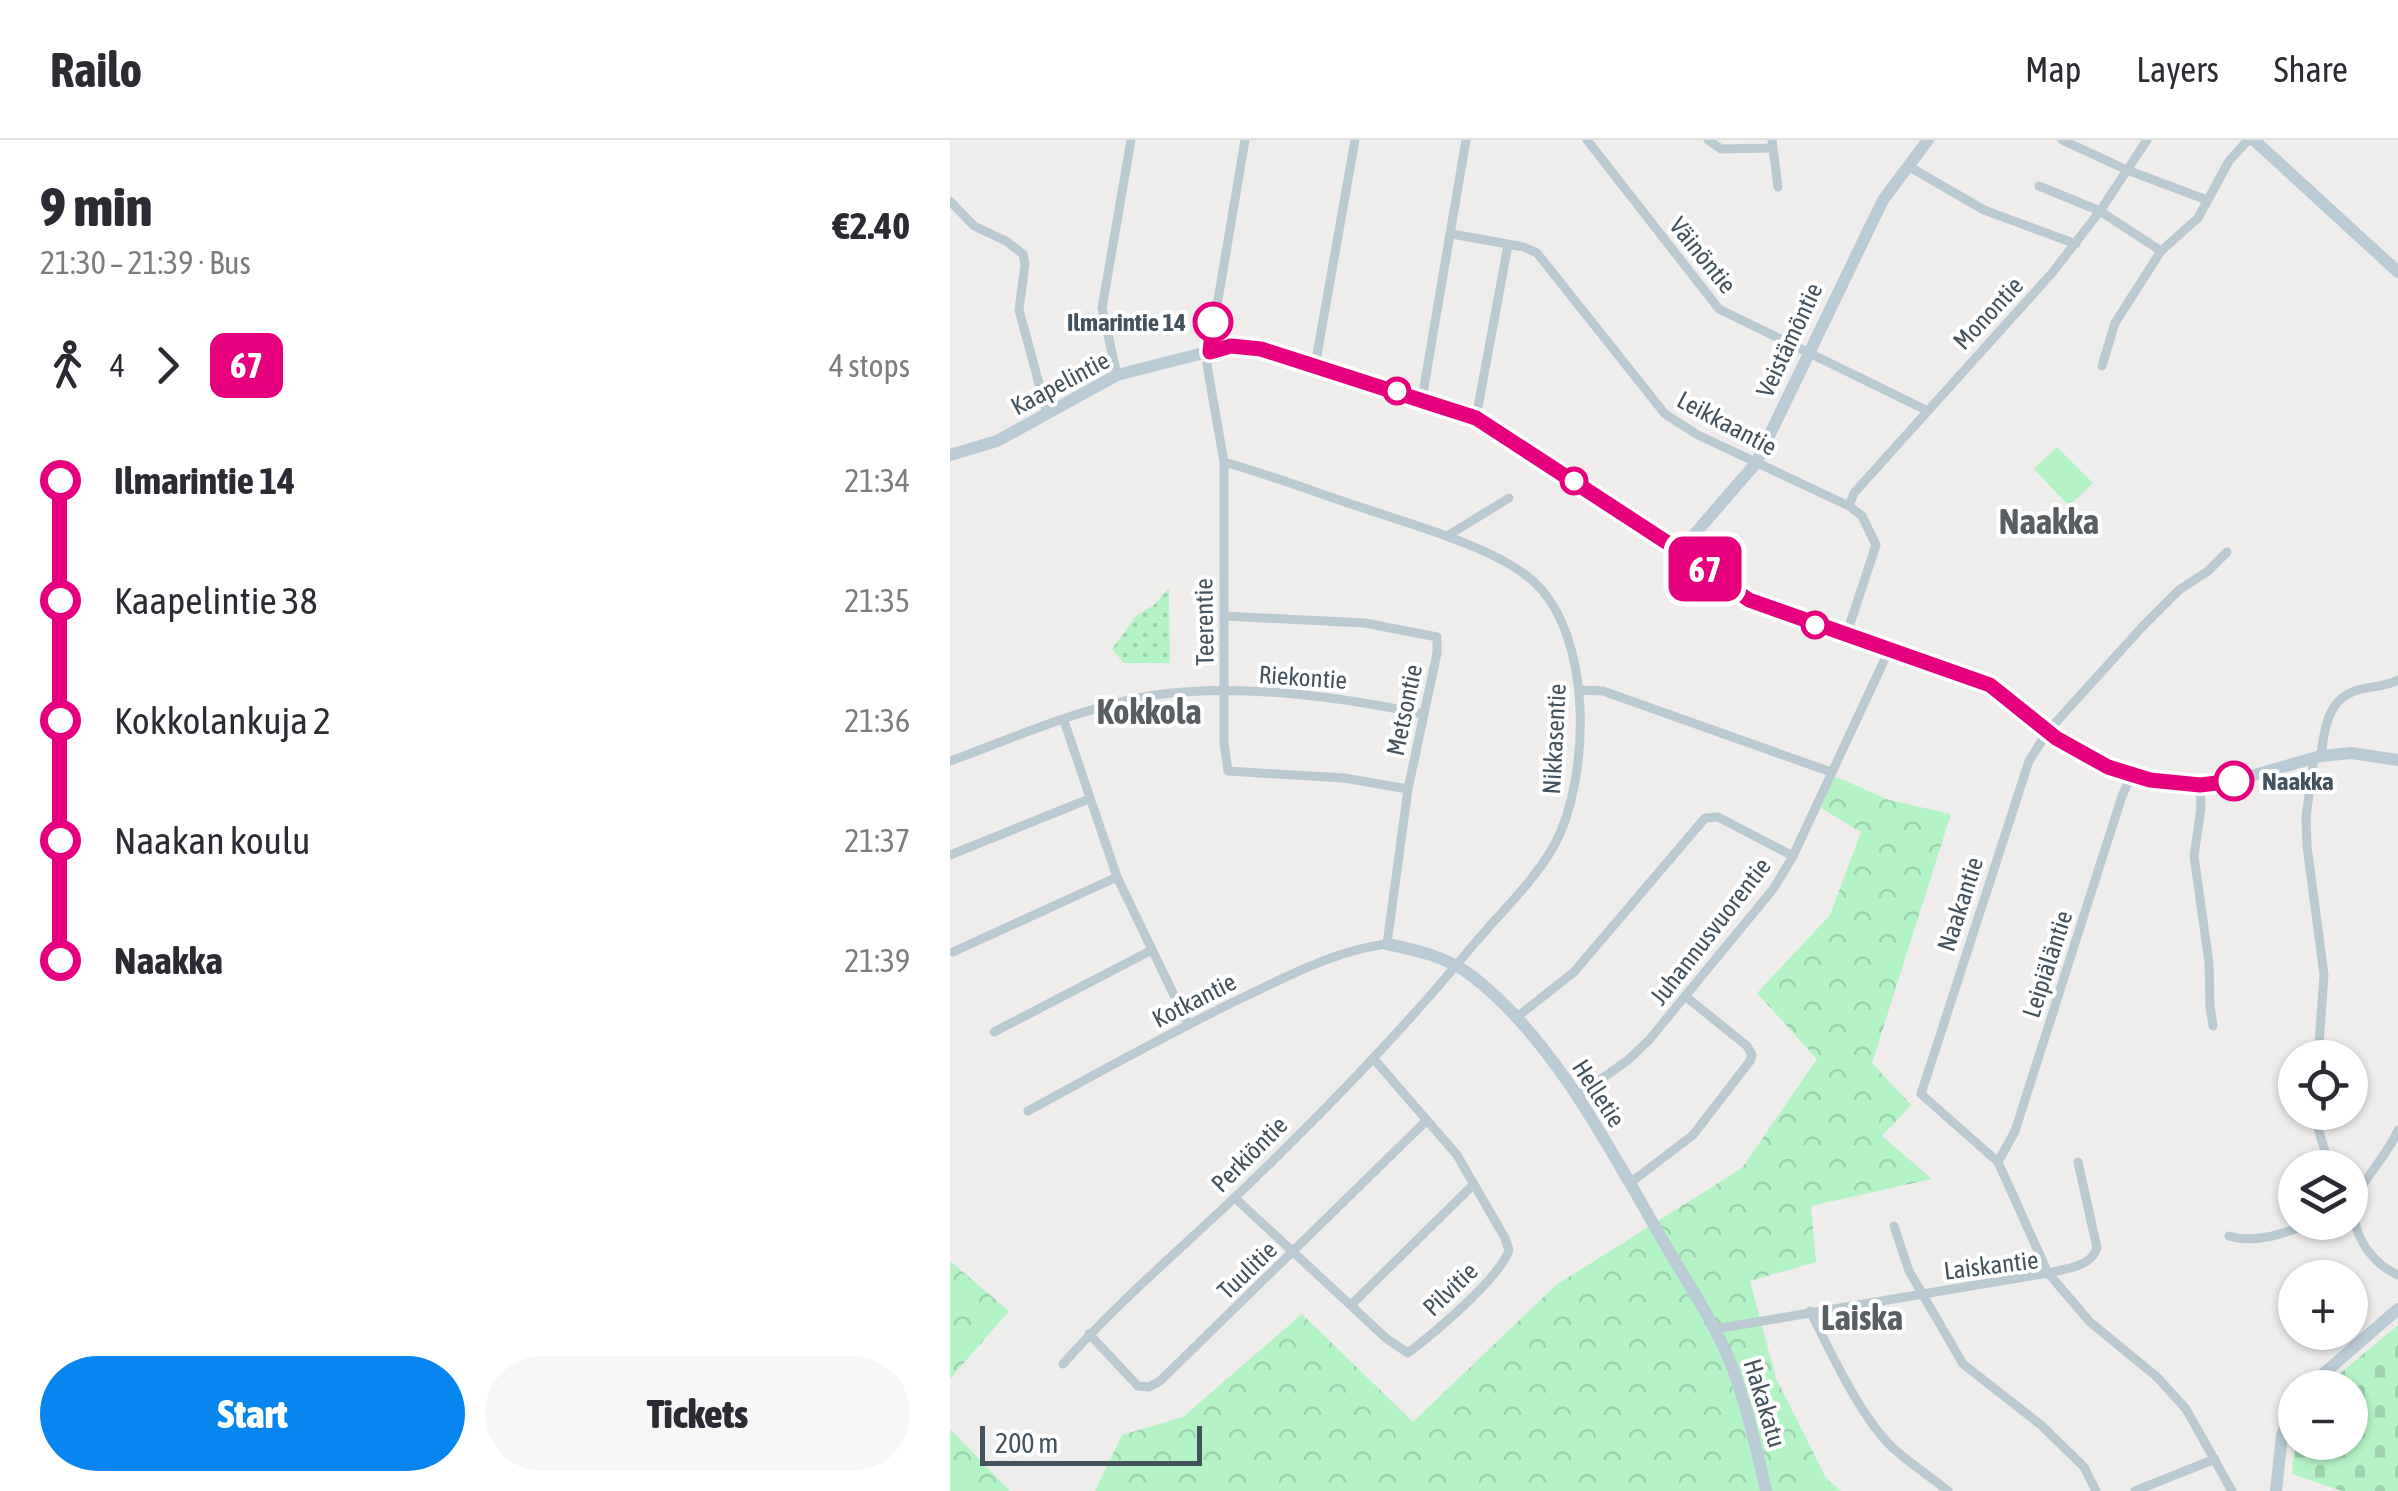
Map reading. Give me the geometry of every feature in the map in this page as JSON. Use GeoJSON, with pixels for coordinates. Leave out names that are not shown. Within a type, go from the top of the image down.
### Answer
{"type":"FeatureCollection","features":[{"type":"Feature","properties":{"kind":"street"},"geometry":{"type":"LineString","coordinates":[[1117,375],[1102,308],[1131,140]]}},
{"type":"Feature","properties":{"kind":"street","name":"Teerentie"},"geometry":{"type":"LineString","coordinates":[[1245,140],[1207,365],[1224,462],[1224,742],[1228,771],[1344,778],[1408,789]]}},
{"type":"Feature","properties":{"kind":"street"},"geometry":{"type":"LineString","coordinates":[[1315,366],[1355,140]]}},
{"type":"Feature","properties":{"kind":"street"},"geometry":{"type":"LineString","coordinates":[[1422,399],[1466,140]]}},
{"type":"Feature","properties":{"kind":"street"},"geometry":{"type":"LineString","coordinates":[[1708,140],[1721,149],[1773,144],[1778,187]]}},
{"type":"Feature","properties":{"kind":"street","name":"Veistämöntie"},"geometry":{"type":"LineString","coordinates":[[1680,551],[1756,463],[1883,200],[1928,140]]}},
{"type":"Feature","properties":{"kind":"street"},"geometry":{"type":"LineString","coordinates":[[2062,140],[2207,200]]}},
{"type":"Feature","properties":{"kind":"street","name":"Monontie"},"geometry":{"type":"LineString","coordinates":[[1849,506],[1854,493],[2076,244],[2147,140]]}},
{"type":"Feature","properties":{"kind":"street"},"geometry":{"type":"LineString","coordinates":[[2102,366],[2115,323],[2161,251],[2198,218],[2229,160],[2251,140],[2398,272]]}},
{"type":"Feature","properties":{"kind":"street","name":"Väinöntie"},"geometry":{"type":"LineString","coordinates":[[1590,142],[1719,308],[1926,410]]}},
{"type":"Feature","properties":{"kind":"street"},"geometry":{"type":"LineString","coordinates":[[1908,166],[1984,210],[2076,244]]}},
{"type":"Feature","properties":{"kind":"street"},"geometry":{"type":"LineString","coordinates":[[2039,186],[2100,211],[2161,251]]}},
{"type":"Feature","properties":{"kind":"street"},"geometry":{"type":"LineString","coordinates":[[951,204],[974,226],[1023,254],[1019,310],[1048,414]]}},
{"type":"Feature","properties":{"kind":"street","name":"Leikkaantie"},"geometry":{"type":"LineString","coordinates":[[1452,234],[1536,253],[1552,268],[1664,414],[1698,436],[1849,506]]}},
{"type":"Feature","properties":{"kind":"street"},"geometry":{"type":"LineString","coordinates":[[1476,418],[1508,245]]}},
{"type":"Feature","properties":{"kind":"street","name":"Kaapelintie"},"geometry":{"type":"LineString","coordinates":[[950,455],[998,441],[1117,375],[1231,346],[1246,346],[1476,418],[1757,604],[1990,685],[2087,757],[2131,776],[2200,785],[2226,784],[2318,757],[2351,753],[2398,760]]}},
{"type":"Feature","properties":{"kind":"street","name":"Nikkasentie"},"geometry":{"type":"LineString","coordinates":[[1224,462],[1447,536],[1513,568],[1546,594],[1562,619],[1572,644],[1580,690],[1576,780],[1570,810],[1554,846],[1456,966]]}},
{"type":"Feature","properties":{"kind":"street"},"geometry":{"type":"LineString","coordinates":[[1447,536],[1508,498]]}},
{"type":"Feature","properties":{"kind":"street"},"geometry":{"type":"LineString","coordinates":[[1846,636],[1876,545],[1862,516],[1849,506]]}},
{"type":"Feature","properties":{"kind":"street","name":"Naakantie"},"geometry":{"type":"LineString","coordinates":[[1998,1162],[1921,1094],[2030,760],[2048,731],[2143,626],[2227,552]]}},
{"type":"Feature","properties":{"kind":"street","name":"Metsontie"},"geometry":{"type":"LineString","coordinates":[[1224,616],[1366,624],[1437,638],[1408,789],[1386,944]]}},
{"type":"Feature","properties":{"kind":"street","name":"Juhannusvuorentie"},"geometry":{"type":"LineString","coordinates":[[1576,1097],[1628,1060],[1774,888],[1793,856],[1888,650]]}},
{"type":"Feature","properties":{"kind":"street"},"geometry":{"type":"LineString","coordinates":[[2319,1040],[2324,975],[2306,817],[2318,757],[2326,722],[2339,700],[2354,690],[2398,680]]}},
{"type":"Feature","properties":{"kind":"street"},"geometry":{"type":"LineString","coordinates":[[1580,690],[1603,690],[1831,772]]}},
{"type":"Feature","properties":{"kind":"street","name":"Riekontie"},"geometry":{"type":"LineString","coordinates":[[950,761],[1117,703],[1158,695],[1225,693],[1344,698],[1423,714]]}},
{"type":"Feature","properties":{"kind":"street"},"geometry":{"type":"LineString","coordinates":[[1064,720],[1117,877],[1188,1024]]}},
{"type":"Feature","properties":{"kind":"street","name":"Leipiäläntie"},"geometry":{"type":"LineString","coordinates":[[1998,1162],[2015,1132],[2131,776]]}},
{"type":"Feature","properties":{"kind":"street"},"geometry":{"type":"LineString","coordinates":[[2200,785],[2194,856],[2214,1026]]}},
{"type":"Feature","properties":{"kind":"street"},"geometry":{"type":"LineString","coordinates":[[950,854],[1089,799]]}},
{"type":"Feature","properties":{"kind":"street"},"geometry":{"type":"LineString","coordinates":[[1517,1017],[1574,972],[1704,818],[1718,817],[1793,856]]}},
{"type":"Feature","properties":{"kind":"street"},"geometry":{"type":"LineString","coordinates":[[953,952],[1117,877]]}},
{"type":"Feature","properties":{"kind":"street","name":"Helletie"},"geometry":{"type":"LineString","coordinates":[[1386,944],[1429,954],[1456,966],[1517,1017],[1576,1097],[1716,1329]]}},
{"type":"Feature","properties":{"kind":"street","name":"Kotkantie"},"geometry":{"type":"LineString","coordinates":[[1028,1111],[1188,1024],[1336,956],[1386,944]]}},
{"type":"Feature","properties":{"kind":"street"},"geometry":{"type":"LineString","coordinates":[[994,1032],[1150,951]]}},
{"type":"Feature","properties":{"kind":"street","name":"Perkiöntie"},"geometry":{"type":"LineString","coordinates":[[1063,1364],[1089,1334],[1234,1198],[1456,966]]}},
{"type":"Feature","properties":{"kind":"street"},"geometry":{"type":"LineString","coordinates":[[1630,1183],[1693,1135],[1752,1055],[1747,1046],[1685,996]]}},
{"type":"Feature","properties":{"kind":"street","name":"Pilvitie"},"geometry":{"type":"LineString","coordinates":[[1234,1198],[1387,1339],[1408,1353],[1502,1266],[1509,1250],[1505,1238],[1457,1156],[1372,1058]]}},
{"type":"Feature","properties":{"kind":"street","name":"Tuulitie"},"geometry":{"type":"LineString","coordinates":[[1089,1334],[1138,1386],[1149,1387],[1160,1381],[1426,1120]]}},
{"type":"Feature","properties":{"kind":"street"},"geometry":{"type":"LineString","coordinates":[[2368,1180],[2390,1151],[2398,1130]]}},
{"type":"Feature","properties":{"kind":"street"},"geometry":{"type":"LineString","coordinates":[[1998,1162],[2048,1273],[2088,1261],[2097,1248],[2078,1162]]}},
{"type":"Feature","properties":{"kind":"street"},"geometry":{"type":"LineString","coordinates":[[1352,1304],[1472,1185]]}},
{"type":"Feature","properties":{"kind":"street"},"geometry":{"type":"LineString","coordinates":[[1894,1226],[1909,1271],[1963,1364],[2042,1425],[2084,1467],[2096,1491]]}},
{"type":"Feature","properties":{"kind":"street"},"geometry":{"type":"LineString","coordinates":[[2229,1236],[2243,1240],[2278,1233]]}},
{"type":"Feature","properties":{"kind":"street"},"geometry":{"type":"LineString","coordinates":[[2362,1240],[2387,1270],[2398,1275]]}},
{"type":"Feature","properties":{"kind":"street","name":"Laiskantie"},"geometry":{"type":"LineString","coordinates":[[1716,1329],[2048,1273],[2090,1322],[2186,1408],[2232,1491]]}},
{"type":"Feature","properties":{"kind":"street"},"geometry":{"type":"LineString","coordinates":[[2328,1370],[2398,1309]]}},
{"type":"Feature","properties":{"kind":"street"},"geometry":{"type":"LineString","coordinates":[[1810,1311],[1833,1356],[1885,1438],[1948,1491]]}},
{"type":"Feature","properties":{"kind":"street","name":"Hakakatu"},"geometry":{"type":"LineString","coordinates":[[1716,1329],[1731,1364],[1766,1491]]}},
{"type":"Feature","properties":{"kind":"street"},"geometry":{"type":"LineString","coordinates":[[2135,1491],[2214,1459]]}},
{"type":"Feature","properties":{"kind":"street"},"geometry":{"type":"LineString","coordinates":[[2276,1491],[2279,1460]]}},
{"type":"Feature","properties":{"kind":"green space"},"geometry":{"type":"Polygon","coordinates":[[[2057,447],[2093,483],[2069,506],[2034,469],[2057,447]]]}},
{"type":"Feature","properties":{"kind":"green space"},"geometry":{"type":"Polygon","coordinates":[[[1169,588],[1170,663],[1124,663],[1112,649],[1136,616],[1154,605],[1169,588]]]}},
{"type":"Feature","properties":{"kind":"green space"},"geometry":{"type":"Polygon","coordinates":[[[1834,776],[1889,800],[1951,814],[1872,1063],[1911,1105],[1882,1136],[1932,1179],[1811,1206],[1816,1262],[1750,1281],[1776,1378],[1826,1478],[1841,1491],[1095,1491],[1122,1435],[1183,1417],[1302,1314],[1413,1422],[1556,1285],[1742,1168],[1817,1059],[1757,993],[1830,915],[1861,832],[1821,808],[1834,776]]]}},
{"type":"Feature","properties":{"kind":"green space"},"geometry":{"type":"Polygon","coordinates":[[[950,1261],[1009,1311],[950,1379],[950,1261]]]}},
{"type":"Feature","properties":{"kind":"green space"},"geometry":{"type":"Polygon","coordinates":[[[2398,1325],[2398,1491],[2342,1491],[2292,1474],[2293,1460],[2368,1460],[2368,1370],[2344,1370],[2398,1325]]]}},
{"type":"Feature","properties":{"kind":"green space"},"geometry":{"type":"Polygon","coordinates":[[[950,1429],[1010,1491],[950,1491],[950,1429]]]}},
{"type":"Feature","properties":{"kind":"bus line","name":"67"},"geometry":{"type":"LineString","coordinates":[[1213,322],[1210,352],[1231,346],[1261,349],[1476,418],[1749,600],[1990,685],[2056,738],[2108,767],[2150,780],[2200,785],[2234,781]]}},
{"type":"Feature","properties":{"kind":"place","name":"Ilmarintie 14"},"geometry":{"type":"Point","coordinates":[1213,322]}},
{"type":"Feature","properties":{"kind":"place","name":"Naakka"},"geometry":{"type":"Point","coordinates":[2234,781]}},
{"type":"Feature","properties":{"kind":"district","name":"Naakka"},"geometry":{"type":"Point","coordinates":[2049,521]}},
{"type":"Feature","properties":{"kind":"district","name":"Kokkola"},"geometry":{"type":"Point","coordinates":[1149,711]}},
{"type":"Feature","properties":{"kind":"district","name":"Laiska"},"geometry":{"type":"Point","coordinates":[1862,1317]}}]}
